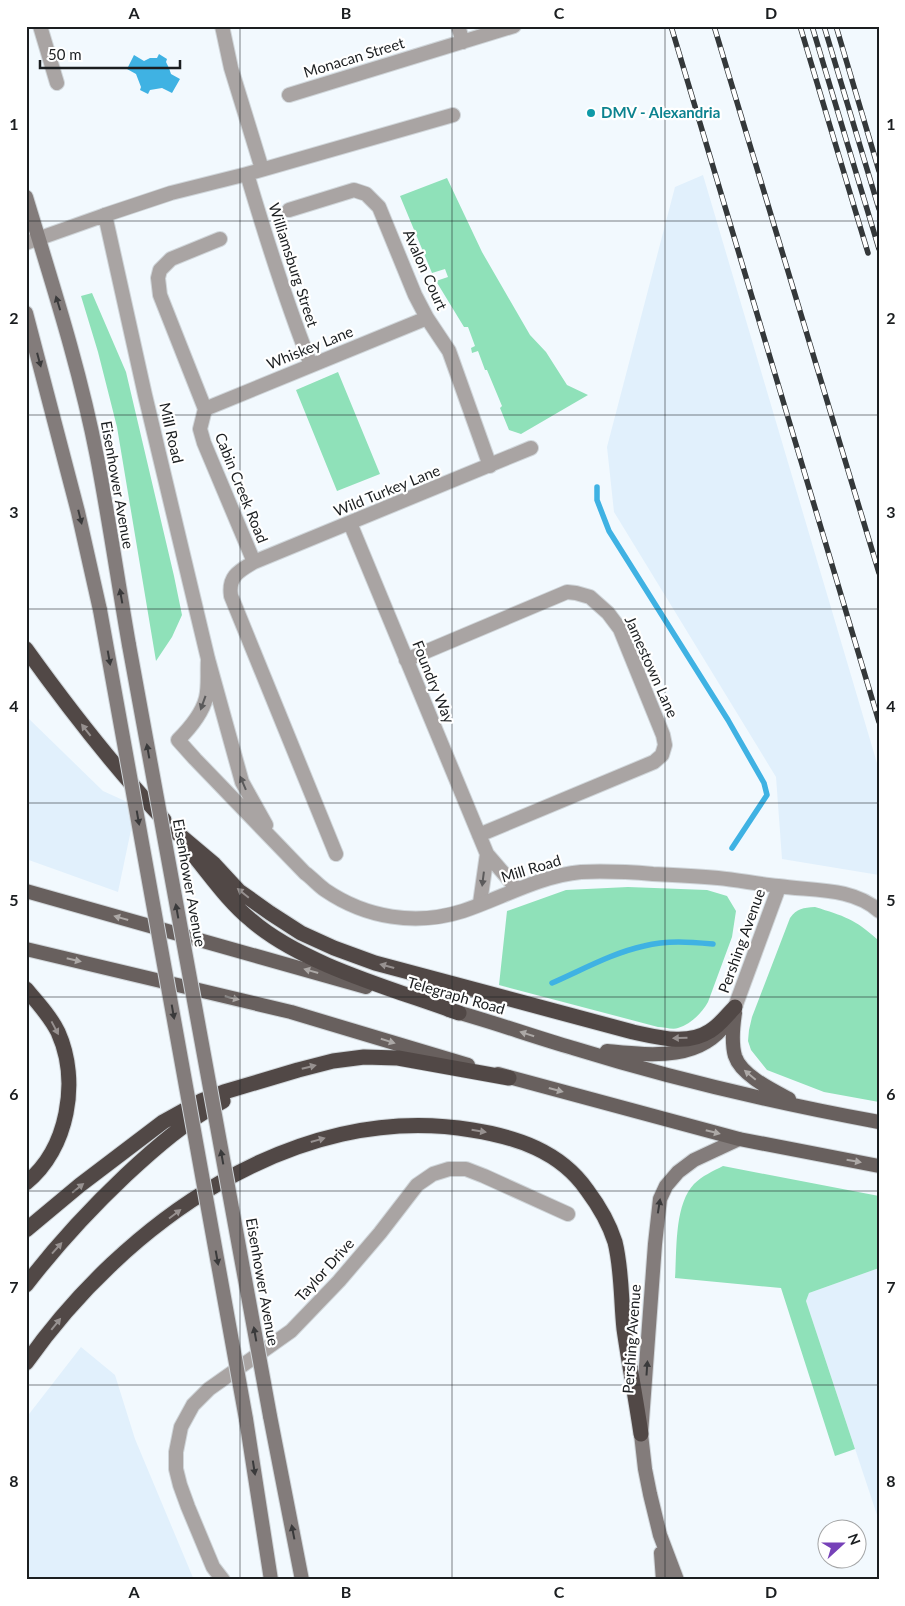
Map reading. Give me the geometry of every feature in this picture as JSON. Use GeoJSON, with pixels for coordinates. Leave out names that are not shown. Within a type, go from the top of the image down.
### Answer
{"type":"FeatureCollection","features":[{"type":"Feature","properties":{"kind":"highway"},"geometry":{"type":"LineString","coordinates":[[26,649],[104,753],[130,784],[176,832],[227,896],[251,920],[280,940],[314,958],[355,976],[459,1013]]}},
{"type":"Feature","properties":{"kind":"highway"},"geometry":{"type":"LineString","coordinates":[[176,832],[214,864],[239,891],[270,913],[301,933],[334,948],[376,963],[633,1032],[665,1038],[682,1039],[709,1032],[721,1023],[735,1007]]}},
{"type":"Feature","properties":{"kind":"highway"},"geometry":{"type":"LineString","coordinates":[[26,989],[43,1009],[58,1032],[66,1058],[69,1087],[66,1112],[59,1138],[34,1177],[26,1183]]}},
{"type":"Feature","properties":{"kind":"highway"},"geometry":{"type":"LineString","coordinates":[[26,1230],[163,1122],[224,1092],[333,1061],[364,1057],[398,1058],[509,1078]]}},
{"type":"Feature","properties":{"kind":"highway"},"geometry":{"type":"LineString","coordinates":[[26,1286],[43,1263],[99,1201],[149,1154],[186,1125],[218,1104],[262,1081]]}},
{"type":"Feature","properties":{"kind":"highway"},"geometry":{"type":"LineString","coordinates":[[26,1362],[68,1309],[104,1272],[141,1239],[210,1189],[268,1158],[302,1144],[334,1135],[392,1126],[422,1125],[459,1128],[490,1132],[517,1139],[541,1150],[558,1160],[571,1172],[586,1187],[597,1204],[607,1221],[615,1243],[625,1330],[641,1434]]}},
{"type":"Feature","properties":{"kind":"main road","name":"Eisenhower Avenue"},"geometry":{"type":"LineString","coordinates":[[26,197],[32,240],[70,344],[97,457],[129,644],[270,1416],[302,1580]]}},
{"type":"Feature","properties":{"kind":"main road"},"geometry":{"type":"LineString","coordinates":[[26,313],[74,494],[100,610],[246,1419],[271,1580]]}},
{"type":"Feature","properties":{"kind":"main road","name":"Telegraph Road"},"geometry":{"type":"LineString","coordinates":[[26,891],[459,1013],[574,1049],[700,1084],[879,1122]]}},
{"type":"Feature","properties":{"kind":"main road"},"geometry":{"type":"LineString","coordinates":[[26,948],[291,1012],[509,1078],[739,1139],[879,1166]]}},
{"type":"Feature","properties":{"kind":"main road"},"geometry":{"type":"LineString","coordinates":[[574,1049],[660,1055],[687,1051],[699,1047],[717,1035],[726,1024],[735,1007]]}},
{"type":"Feature","properties":{"kind":"main road"},"geometry":{"type":"LineString","coordinates":[[735,1007],[733,1041],[735,1056],[740,1066],[764,1086],[807,1108]]}},
{"type":"Feature","properties":{"kind":"main road","name":"Pershing Avenue"},"geometry":{"type":"LineString","coordinates":[[677,1580],[660,1535],[645,1469],[641,1434],[660,1200],[666,1186],[678,1172],[694,1160],[739,1139]]}},
{"type":"Feature","properties":{"kind":"main road"},"geometry":{"type":"LineString","coordinates":[[660,1535],[663,1580]]}},
{"type":"Feature","properties":{"kind":"street"},"geometry":{"type":"LineString","coordinates":[[40,26],[57,83]]}},
{"type":"Feature","properties":{"kind":"street"},"geometry":{"type":"LineString","coordinates":[[222,26],[231,68],[262,169]]}},
{"type":"Feature","properties":{"kind":"street"},"geometry":{"type":"LineString","coordinates":[[458,26],[463,42]]}},
{"type":"Feature","properties":{"kind":"street","name":"Monacan Street"},"geometry":{"type":"LineString","coordinates":[[289,95],[514,26]]}},
{"type":"Feature","properties":{"kind":"street"},"geometry":{"type":"LineString","coordinates":[[32,240],[171,193],[248,174],[453,115]]}},
{"type":"Feature","properties":{"kind":"street","name":"Williamsburg Street"},"geometry":{"type":"LineString","coordinates":[[248,174],[273,260],[311,365]]}},
{"type":"Feature","properties":{"kind":"street","name":"Avalon Court"},"geometry":{"type":"LineString","coordinates":[[289,210],[354,190],[366,194],[379,207],[415,295],[427,318],[449,351],[490,466]]}},
{"type":"Feature","properties":{"kind":"street","name":"Mill Road"},"geometry":{"type":"LineString","coordinates":[[104,215],[208,659],[242,782],[275,841]]}},
{"type":"Feature","properties":{"kind":"street"},"geometry":{"type":"LineString","coordinates":[[205,409],[160,295],[158,278],[160,270],[171,259],[220,239]]}},
{"type":"Feature","properties":{"kind":"street","name":"Whiskey Lane"},"geometry":{"type":"LineString","coordinates":[[205,409],[427,318]]}},
{"type":"Feature","properties":{"kind":"street","name":"Cabin Creek Road"},"geometry":{"type":"LineString","coordinates":[[205,409],[200,429],[204,443],[254,562],[234,576],[231,584],[231,596],[336,854]]}},
{"type":"Feature","properties":{"kind":"street","name":"Wild Turkey Lane"},"geometry":{"type":"LineString","coordinates":[[254,562],[531,448]]}},
{"type":"Feature","properties":{"kind":"street","name":"Foundry Way"},"geometry":{"type":"LineString","coordinates":[[350,523],[487,854],[516,889]]}},
{"type":"Feature","properties":{"kind":"street","name":"Jamestown Lane"},"geometry":{"type":"LineString","coordinates":[[406,660],[567,592],[590,597],[601,605],[620,629],[663,734],[665,745],[662,755],[654,762],[479,835]]}},
{"type":"Feature","properties":{"kind":"street","name":"Mill Road"},"geometry":{"type":"LineString","coordinates":[[208,659],[206,698],[200,713],[190,729],[178,740],[305,873],[324,890],[367,911],[409,919],[437,917],[463,910],[516,889],[559,876],[579,872],[606,871],[717,878],[779,887],[835,892],[857,897],[879,911]]}},
{"type":"Feature","properties":{"kind":"street"},"geometry":{"type":"LineString","coordinates":[[480,903],[487,854]]}},
{"type":"Feature","properties":{"kind":"street","name":"Pershing Avenue"},"geometry":{"type":"LineString","coordinates":[[735,1007],[779,887]]}},
{"type":"Feature","properties":{"kind":"street","name":"Taylor Drive"},"geometry":{"type":"LineString","coordinates":[[222,1580],[213,1567],[188,1507],[176,1469],[176,1452],[181,1427],[193,1404],[209,1389],[291,1331],[339,1281],[418,1185],[433,1174],[449,1169],[466,1169],[568,1214]]}},
{"type":"Feature","properties":{"kind":"shaded area"},"geometry":{"type":"Polygon","coordinates":[[[703,175],[879,770],[879,875],[782,859],[776,777],[614,512],[607,447],[675,187],[703,175]]]}},
{"type":"Feature","properties":{"kind":"shaded area"},"geometry":{"type":"Polygon","coordinates":[[[26,716],[103,791],[136,806],[118,892],[26,859],[26,716]]]}},
{"type":"Feature","properties":{"kind":"shaded area"},"geometry":{"type":"Polygon","coordinates":[[[879,1268],[879,1521],[806,1301],[809,1293],[879,1268]]]}},
{"type":"Feature","properties":{"kind":"shaded area"},"geometry":{"type":"Polygon","coordinates":[[[81,1347],[115,1375],[135,1439],[194,1580],[26,1580],[26,1418],[81,1347]]]}},
{"type":"Feature","properties":{"kind":"green space"},"geometry":{"type":"Polygon","coordinates":[[[447,178],[482,252],[530,335],[546,352],[567,385],[588,395],[521,434],[509,430],[500,408],[502,406],[478,351],[472,353],[471,348],[475,346],[468,327],[464,327],[436,281],[448,277],[445,269],[432,273],[400,196],[447,178]]]}},
{"type":"Feature","properties":{"kind":"green space"},"geometry":{"type":"Polygon","coordinates":[[[92,293],[126,372],[182,615],[172,637],[156,661],[117,427],[98,352],[81,296],[92,293]]]}},
{"type":"Feature","properties":{"kind":"green space"},"geometry":{"type":"Polygon","coordinates":[[[338,372],[380,474],[337,491],[296,390],[338,372]]]}},
{"type":"Feature","properties":{"kind":"green space"},"geometry":{"type":"Polygon","coordinates":[[[628,887],[707,890],[727,896],[736,911],[732,937],[708,1002],[692,1021],[676,1029],[658,1027],[499,985],[507,911],[566,890],[628,887]]]}},
{"type":"Feature","properties":{"kind":"green space"},"geometry":{"type":"Polygon","coordinates":[[[815,907],[849,919],[863,927],[878,940],[879,1102],[824,1092],[767,1070],[751,1050],[748,1041],[752,1017],[790,918],[801,909],[815,907]]]}},
{"type":"Feature","properties":{"kind":"green space"},"geometry":{"type":"Polygon","coordinates":[[[723,1166],[879,1196],[879,1268],[809,1293],[806,1301],[855,1449],[835,1456],[781,1288],[675,1278],[678,1229],[683,1204],[694,1184],[704,1176],[723,1166]]]}},
{"type":"Feature","properties":{"kind":"water"},"geometry":{"type":"Polygon","coordinates":[[[159,54],[167,59],[166,62],[171,74],[180,79],[172,93],[162,88],[150,90],[148,94],[140,90],[141,87],[136,74],[127,69],[134,55],[144,61],[150,58],[157,58],[159,54]]]}},
{"type":"Feature","properties":{"kind":"waterway"},"geometry":{"type":"LineString","coordinates":[[597,487],[597,500],[609,531],[728,720],[764,783],[767,795],[732,848]]}},
{"type":"Feature","properties":{"kind":"waterway"},"geometry":{"type":"LineString","coordinates":[[552,983],[609,957],[644,946],[670,942],[713,944]]}},
{"type":"Feature","properties":{"kind":"railway"},"geometry":{"type":"LineString","coordinates":[[671,26],[879,722]]}},
{"type":"Feature","properties":{"kind":"railway"},"geometry":{"type":"LineString","coordinates":[[714,26],[879,573]]}},
{"type":"Feature","properties":{"kind":"railway"},"geometry":{"type":"LineString","coordinates":[[800,26],[868,253]]}},
{"type":"Feature","properties":{"kind":"railway"},"geometry":{"type":"LineString","coordinates":[[812,26],[879,249]]}},
{"type":"Feature","properties":{"kind":"railway"},"geometry":{"type":"LineString","coordinates":[[824,26],[879,209]]}},
{"type":"Feature","properties":{"kind":"railway"},"geometry":{"type":"LineString","coordinates":[[836,26],[879,171]]}},
{"type":"Feature","properties":{"kind":"place","name":"DMV - Alexandria"},"geometry":{"type":"Point","coordinates":[591,113]}}]}
